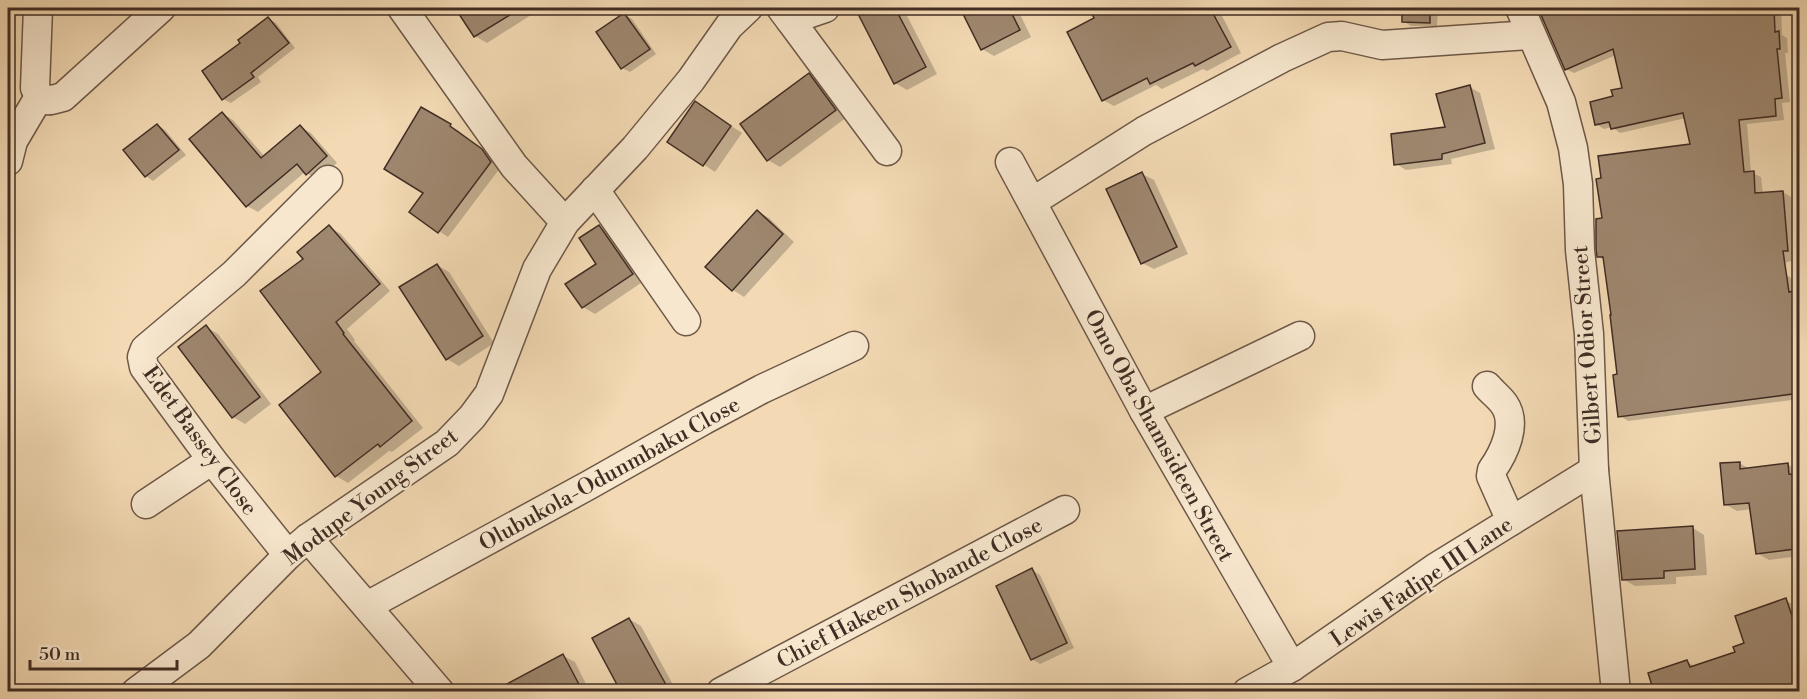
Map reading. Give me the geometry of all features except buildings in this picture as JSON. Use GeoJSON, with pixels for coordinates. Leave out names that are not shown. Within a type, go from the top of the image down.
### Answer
{"type":"FeatureCollection","features":[{"type":"Feature","properties":{"kind":"street"},"geometry":{"type":"LineString","coordinates":[[38,8],[35,88],[39,97],[47,101],[63,97],[161,8]]}},
{"type":"Feature","properties":{"kind":"street"},"geometry":{"type":"LineString","coordinates":[[402,8],[514,166],[565,222]]}},
{"type":"Feature","properties":{"kind":"street"},"geometry":{"type":"LineString","coordinates":[[825,8],[786,14],[887,151]]}},
{"type":"Feature","properties":{"kind":"street","name":"Gilbert Odior Street"},"geometry":{"type":"LineString","coordinates":[[1520,8],[1561,102],[1573,148],[1578,184],[1580,250],[1589,334],[1594,470],[1616,692]]}},
{"type":"Feature","properties":{"kind":"street","name":"Modupe Young Street"},"geometry":{"type":"LineString","coordinates":[[136,692],[199,645],[298,546],[447,443],[472,417],[489,394],[537,269],[565,222],[635,148],[690,80],[731,14]]}},
{"type":"Feature","properties":{"kind":"street"},"geometry":{"type":"LineString","coordinates":[[1032,202],[1143,131],[1282,58],[1328,37],[1342,36],[1382,45],[1531,35]]}},
{"type":"Feature","properties":{"kind":"street"},"geometry":{"type":"LineString","coordinates":[[8,161],[14,141],[39,97]]}},
{"type":"Feature","properties":{"kind":"street","name":"Omo Oba Shamsideen Street"},"geometry":{"type":"LineString","coordinates":[[1010,162],[1144,411],[1292,667]]}},
{"type":"Feature","properties":{"kind":"street","name":"Edet Bassey Close"},"geometry":{"type":"LineString","coordinates":[[328,180],[234,274],[143,352],[144,367],[212,460],[298,546],[367,606],[440,692]]}},
{"type":"Feature","properties":{"kind":"street"},"geometry":{"type":"LineString","coordinates":[[595,190],[686,321]]}},
{"type":"Feature","properties":{"kind":"street"},"geometry":{"type":"LineString","coordinates":[[1144,411],[1300,336]]}},
{"type":"Feature","properties":{"kind":"street","name":"Olubukola-Odunmbaku Close"},"geometry":{"type":"LineString","coordinates":[[367,606],[762,389],[854,346]]}},
{"type":"Feature","properties":{"kind":"street"},"geometry":{"type":"LineString","coordinates":[[1487,386],[1508,413],[1508,440],[1491,476],[1511,521]]}},
{"type":"Feature","properties":{"kind":"street"},"geometry":{"type":"LineString","coordinates":[[146,504],[212,460]]}},
{"type":"Feature","properties":{"kind":"street","name":"Lewis Fadipe III Lane"},"geometry":{"type":"LineString","coordinates":[[1247,692],[1292,667],[1435,568],[1594,470]]}},
{"type":"Feature","properties":{"kind":"street","name":"Chief Hakeen Shobande Close"},"geometry":{"type":"LineString","coordinates":[[721,692],[1065,510]]}}]}
